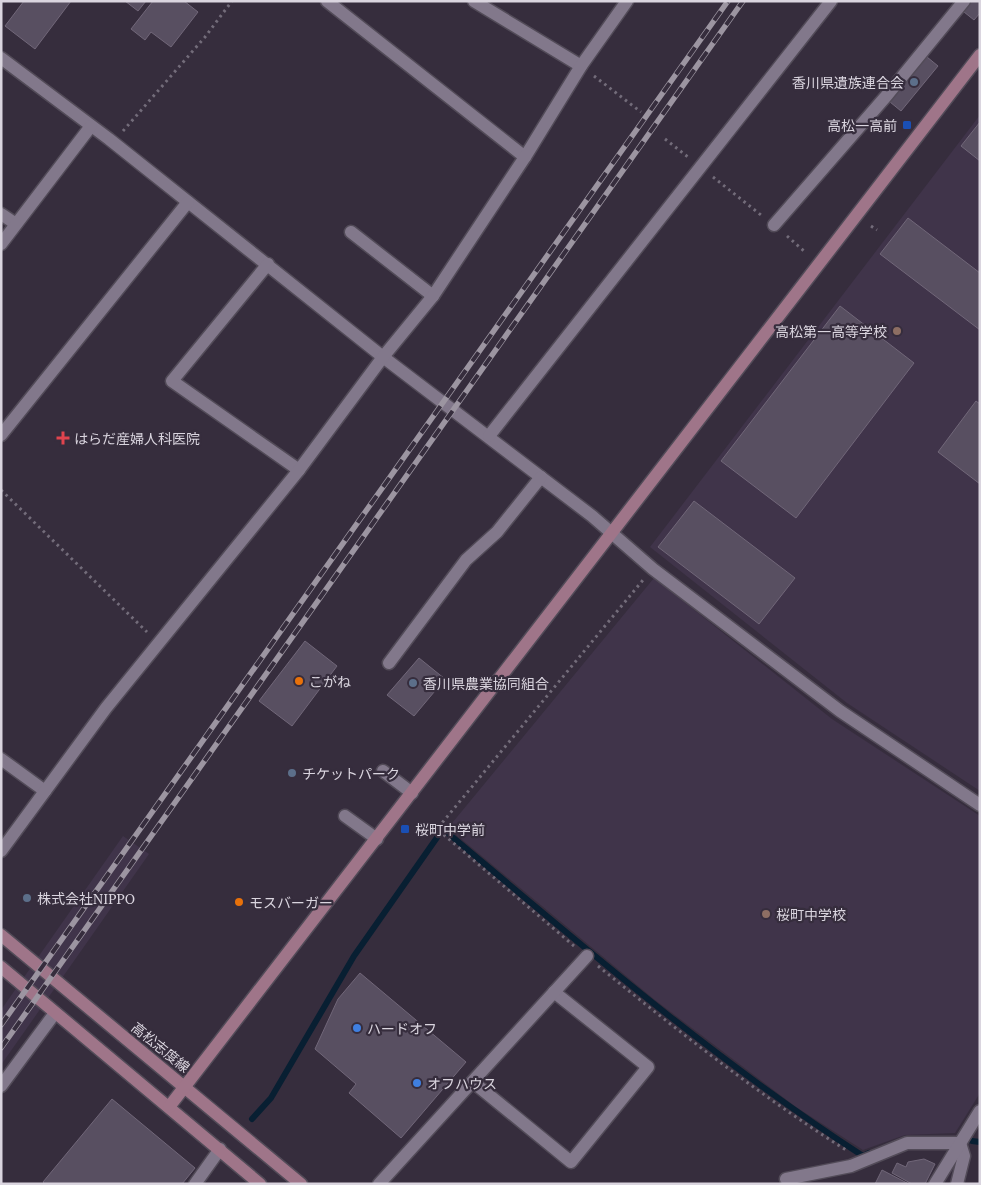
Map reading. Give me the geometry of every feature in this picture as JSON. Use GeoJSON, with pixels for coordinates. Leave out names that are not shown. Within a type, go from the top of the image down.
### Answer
{"type":"FeatureCollection","features":[{"type":"Feature","properties":{"kind":"street"},"geometry":{"type":"LineString","coordinates":[[327,1],[525,156]]}},
{"type":"Feature","properties":{"kind":"street"},"geometry":{"type":"LineString","coordinates":[[474,1],[581,66]]}},
{"type":"Feature","properties":{"kind":"street"},"geometry":{"type":"LineString","coordinates":[[1,851],[106,708],[160,645],[299,470],[383,357],[433,296],[525,156],[581,66],[628,1]]}},
{"type":"Feature","properties":{"kind":"street"},"geometry":{"type":"LineString","coordinates":[[489,436],[699,166],[831,1]]}},
{"type":"Feature","properties":{"kind":"street"},"geometry":{"type":"LineString","coordinates":[[774,225],[888,94],[964,1]]}},
{"type":"Feature","properties":{"kind":"street"},"geometry":{"type":"LineString","coordinates":[[169,1107],[980,54]]}},
{"type":"Feature","properties":{"kind":"street"},"geometry":{"type":"LineString","coordinates":[[1,58],[113,142],[383,357],[541,476],[612,533],[653,569],[840,711],[980,805]]}},
{"type":"Feature","properties":{"kind":"street"},"geometry":{"type":"LineString","coordinates":[[1,244],[91,126]]}},
{"type":"Feature","properties":{"kind":"street"},"geometry":{"type":"LineString","coordinates":[[1,435],[188,202]]}},
{"type":"Feature","properties":{"kind":"street"},"geometry":{"type":"LineString","coordinates":[[1,214],[16,224]]}},
{"type":"Feature","properties":{"kind":"street"},"geometry":{"type":"LineString","coordinates":[[352,232],[433,296]]}},
{"type":"Feature","properties":{"kind":"street"},"geometry":{"type":"LineString","coordinates":[[268,264],[172,381],[299,470]]}},
{"type":"Feature","properties":{"kind":"street"},"geometry":{"type":"LineString","coordinates":[[388,663],[466,560],[497,532],[541,476]]}},
{"type":"Feature","properties":{"kind":"street"},"geometry":{"type":"LineString","coordinates":[[1,759],[45,791]]}},
{"type":"Feature","properties":{"kind":"street"},"geometry":{"type":"LineString","coordinates":[[383,770],[412,792]]}},
{"type":"Feature","properties":{"kind":"street"},"geometry":{"type":"LineString","coordinates":[[345,816],[377,839]]}},
{"type":"Feature","properties":{"kind":"street","name":"高松志度線"},"geometry":{"type":"LineString","coordinates":[[1,935],[301,1184]]}},
{"type":"Feature","properties":{"kind":"street"},"geometry":{"type":"LineString","coordinates":[[379,1184],[587,956]]}},
{"type":"Feature","properties":{"kind":"street"},"geometry":{"type":"LineString","coordinates":[[1,967],[260,1184]]}},
{"type":"Feature","properties":{"kind":"street"},"geometry":{"type":"LineString","coordinates":[[473,1082],[571,1162],[648,1067],[554,992]]}},
{"type":"Feature","properties":{"kind":"street"},"geometry":{"type":"LineString","coordinates":[[1,1086],[55,1012]]}},
{"type":"Feature","properties":{"kind":"street"},"geometry":{"type":"LineString","coordinates":[[935,1184],[980,1111]]}},
{"type":"Feature","properties":{"kind":"street"},"geometry":{"type":"LineString","coordinates":[[786,1179],[852,1166],[907,1143],[960,1144]]}},
{"type":"Feature","properties":{"kind":"street"},"geometry":{"type":"LineString","coordinates":[[957,1184],[964,1156],[960,1144]]}},
{"type":"Feature","properties":{"kind":"street"},"geometry":{"type":"LineString","coordinates":[[195,1184],[220,1149]]}},
{"type":"Feature","properties":{"kind":"path"},"geometry":{"type":"LineString","coordinates":[[113,142],[204,37],[232,1]]}},
{"type":"Feature","properties":{"kind":"path"},"geometry":{"type":"LineString","coordinates":[[581,66],[641,112]]}},
{"type":"Feature","properties":{"kind":"path"},"geometry":{"type":"LineString","coordinates":[[665,139],[804,251]]}},
{"type":"Feature","properties":{"kind":"path"},"geometry":{"type":"LineString","coordinates":[[871,226],[877,230]]}},
{"type":"Feature","properties":{"kind":"path"},"geometry":{"type":"LineString","coordinates":[[1,490],[160,645]]}},
{"type":"Feature","properties":{"kind":"path"},"geometry":{"type":"LineString","coordinates":[[653,569],[437,830],[650,1008],[790,1115],[863,1161]]}},
{"type":"Feature","properties":{"kind":"path"},"geometry":{"type":"LineString","coordinates":[[405,829],[410,833]]}},
{"type":"Feature","properties":{"kind":"shaded area","name":"高松第一高等学校"},"geometry":{"type":"Polygon","coordinates":[[[980,115],[980,791],[847,703],[650,547],[980,115]]]}},
{"type":"Feature","properties":{"kind":"shaded area","name":"桜町中学校"},"geometry":{"type":"Polygon","coordinates":[[[654,578],[832,719],[980,816],[980,1093],[955,1133],[905,1135],[863,1150],[796,1107],[655,1000],[448,828],[654,578]]]}},
{"type":"Feature","properties":{"kind":"shaded area"},"geometry":{"type":"Polygon","coordinates":[[[123,836],[149,854],[1,1065],[1,1010],[123,836]]]}},
{"type":"Feature","properties":{"kind":"building"},"geometry":{"type":"Polygon","coordinates":[[[24,1],[71,1],[35,49],[5,26],[24,1]]]}},
{"type":"Feature","properties":{"kind":"building"},"geometry":{"type":"Polygon","coordinates":[[[125,1],[146,1],[138,11],[125,1]]]}},
{"type":"Feature","properties":{"kind":"building"},"geometry":{"type":"Polygon","coordinates":[[[153,1],[184,1],[198,12],[171,47],[151,32],[145,40],[131,29],[153,1]]]}},
{"type":"Feature","properties":{"kind":"building"},"geometry":{"type":"Polygon","coordinates":[[[972,1],[980,1],[980,13],[974,20],[964,12],[972,1]]]}},
{"type":"Feature","properties":{"kind":"building"},"geometry":{"type":"Polygon","coordinates":[[[927,57],[938,66],[901,111],[890,102],[927,57]]]}},
{"type":"Feature","properties":{"kind":"building"},"geometry":{"type":"Polygon","coordinates":[[[980,122],[980,161],[961,146],[980,122]]]}},
{"type":"Feature","properties":{"kind":"building"},"geometry":{"type":"Polygon","coordinates":[[[908,218],[980,273],[980,330],[880,254],[908,218]]]}},
{"type":"Feature","properties":{"kind":"building"},"geometry":{"type":"Polygon","coordinates":[[[840,306],[914,363],[796,518],[721,461],[840,306]]]}},
{"type":"Feature","properties":{"kind":"building"},"geometry":{"type":"Polygon","coordinates":[[[976,401],[980,404],[980,484],[938,452],[976,401]]]}},
{"type":"Feature","properties":{"kind":"building"},"geometry":{"type":"Polygon","coordinates":[[[694,501],[795,578],[759,624],[658,547],[694,501]]]}},
{"type":"Feature","properties":{"kind":"building"},"geometry":{"type":"Polygon","coordinates":[[[305,641],[337,666],[292,726],[259,701],[305,641]]]}},
{"type":"Feature","properties":{"kind":"building"},"geometry":{"type":"Polygon","coordinates":[[[419,658],[445,679],[414,716],[387,695],[419,658]]]}},
{"type":"Feature","properties":{"kind":"building"},"geometry":{"type":"Polygon","coordinates":[[[360,973],[466,1062],[401,1138],[349,1093],[356,1084],[315,1049],[338,999],[360,973]]]}},
{"type":"Feature","properties":{"kind":"building"},"geometry":{"type":"Polygon","coordinates":[[[112,1099],[195,1168],[182,1184],[45,1184],[43,1182],[112,1099]]]}},
{"type":"Feature","properties":{"kind":"building"},"geometry":{"type":"Polygon","coordinates":[[[924,1159],[935,1164],[925,1184],[912,1184],[892,1173],[897,1163],[906,1167],[908,1162],[924,1159]]]}},
{"type":"Feature","properties":{"kind":"building"},"geometry":{"type":"Polygon","coordinates":[[[882,1170],[907,1183],[907,1184],[875,1184],[882,1170]]]}},
{"type":"Feature","properties":{"kind":"waterway"},"geometry":{"type":"LineString","coordinates":[[252,1119],[271,1098],[354,956],[443,829],[596,957],[700,1040],[807,1119],[863,1156],[869,1153]]}},
{"type":"Feature","properties":{"kind":"waterway"},"geometry":{"type":"LineString","coordinates":[[972,1141],[980,1142]]}},
{"type":"Feature","properties":{"kind":"railway"},"geometry":{"type":"LineString","coordinates":[[1,1025],[728,1]]}},
{"type":"Feature","properties":{"kind":"railway"},"geometry":{"type":"LineString","coordinates":[[1,1048],[743,1]]}},
{"type":"Feature","properties":{"kind":"place","name":"香川県遺族連合会"},"geometry":{"type":"Point","coordinates":[914,82]}},
{"type":"Feature","properties":{"kind":"place","name":"高松一高前"},"geometry":{"type":"Point","coordinates":[907,125]}},
{"type":"Feature","properties":{"kind":"place","name":"高松第一高等学校"},"geometry":{"type":"Point","coordinates":[897,331]}},
{"type":"Feature","properties":{"kind":"place","name":"はらだ産婦人科医院"},"geometry":{"type":"Point","coordinates":[63,438]}},
{"type":"Feature","properties":{"kind":"place","name":"こがね"},"geometry":{"type":"Point","coordinates":[299,681]}},
{"type":"Feature","properties":{"kind":"place","name":"香川県農業協同組合"},"geometry":{"type":"Point","coordinates":[413,683]}},
{"type":"Feature","properties":{"kind":"place","name":"チケットパーク"},"geometry":{"type":"Point","coordinates":[292,773]}},
{"type":"Feature","properties":{"kind":"place","name":"桜町中学前"},"geometry":{"type":"Point","coordinates":[405,829]}},
{"type":"Feature","properties":{"kind":"place","name":"株式会社NIPPO"},"geometry":{"type":"Point","coordinates":[27,898]}},
{"type":"Feature","properties":{"kind":"place","name":"モスバーガー"},"geometry":{"type":"Point","coordinates":[239,902]}},
{"type":"Feature","properties":{"kind":"place","name":"桜町中学校"},"geometry":{"type":"Point","coordinates":[766,914]}},
{"type":"Feature","properties":{"kind":"place","name":"ハードオフ"},"geometry":{"type":"Point","coordinates":[357,1028]}},
{"type":"Feature","properties":{"kind":"place","name":"オフハウス"},"geometry":{"type":"Point","coordinates":[417,1083]}}]}
